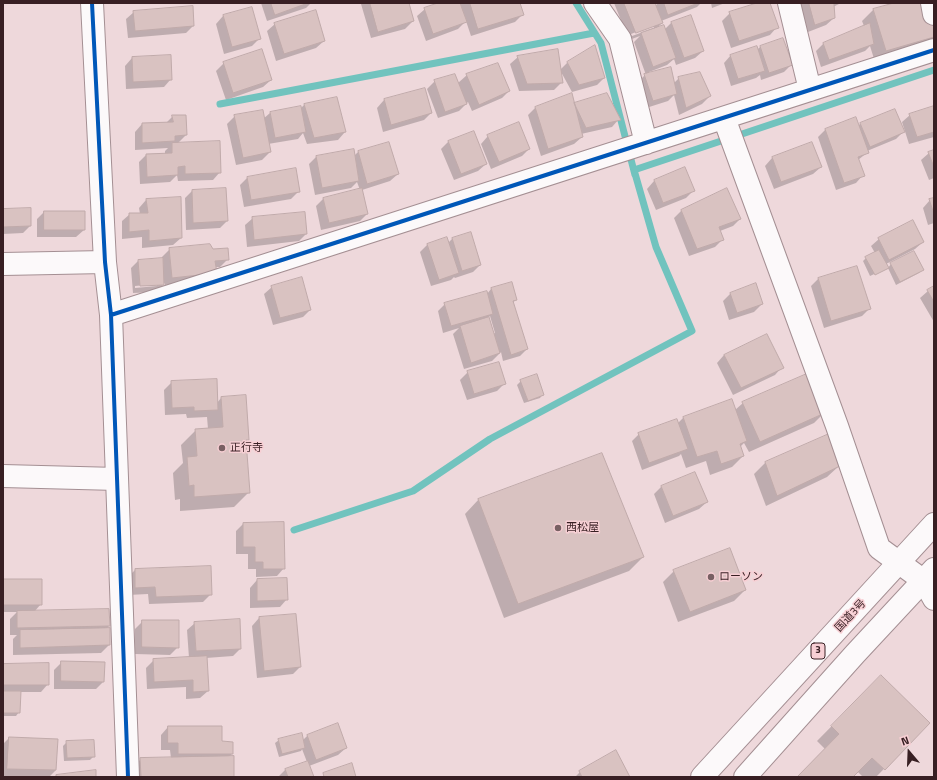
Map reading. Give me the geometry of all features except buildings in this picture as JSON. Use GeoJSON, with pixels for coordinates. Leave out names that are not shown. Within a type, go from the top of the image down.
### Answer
{"type":"FeatureCollection","features":[{"type":"Feature","properties":{"kind":"main road"},"geometry":{"type":"LineString","coordinates":[[92,3],[106,262],[111,315],[128,777]]}},
{"type":"Feature","properties":{"kind":"main road"},"geometry":{"type":"LineString","coordinates":[[595,3],[620,39],[646,143]]}},
{"type":"Feature","properties":{"kind":"main road"},"geometry":{"type":"LineString","coordinates":[[789,3],[810,90]]}},
{"type":"Feature","properties":{"kind":"main road"},"geometry":{"type":"LineString","coordinates":[[932,3],[934,14]]}},
{"type":"Feature","properties":{"kind":"main road"},"geometry":{"type":"LineString","coordinates":[[111,315],[934,50]]}},
{"type":"Feature","properties":{"kind":"main road"},"geometry":{"type":"LineString","coordinates":[[724,118],[837,426],[879,548],[899,563],[931,583],[855,654],[745,777]]}},
{"type":"Feature","properties":{"kind":"main road"},"geometry":{"type":"LineString","coordinates":[[3,264],[106,262]]}},
{"type":"Feature","properties":{"kind":"main road"},"geometry":{"type":"LineString","coordinates":[[3,476],[117,479]]}},
{"type":"Feature","properties":{"kind":"main road","name":"国道3号"},"geometry":{"type":"LineString","coordinates":[[702,777],[934,524]]}},
{"type":"Feature","properties":{"kind":"waterway"},"geometry":{"type":"LineString","coordinates":[[576,3],[601,43],[635,175]]}},
{"type":"Feature","properties":{"kind":"waterway"},"geometry":{"type":"LineString","coordinates":[[220,104],[594,33]]}},
{"type":"Feature","properties":{"kind":"waterway"},"geometry":{"type":"LineString","coordinates":[[294,530],[413,491],[490,439],[692,331],[656,247],[634,170],[934,70]]}},
{"type":"Feature","properties":{"kind":"cycle path"},"geometry":{"type":"LineString","coordinates":[[92,3],[105,262],[111,315],[128,777]]}},
{"type":"Feature","properties":{"kind":"cycle path"},"geometry":{"type":"LineString","coordinates":[[111,315],[934,50]]}},
{"type":"Feature","properties":{"kind":"place","name":"正行寺"},"geometry":{"type":"Point","coordinates":[222,448]}},
{"type":"Feature","properties":{"kind":"place","name":"西松屋"},"geometry":{"type":"Point","coordinates":[558,528]}},
{"type":"Feature","properties":{"kind":"place","name":"ローソン"},"geometry":{"type":"Point","coordinates":[711,577]}}]}
